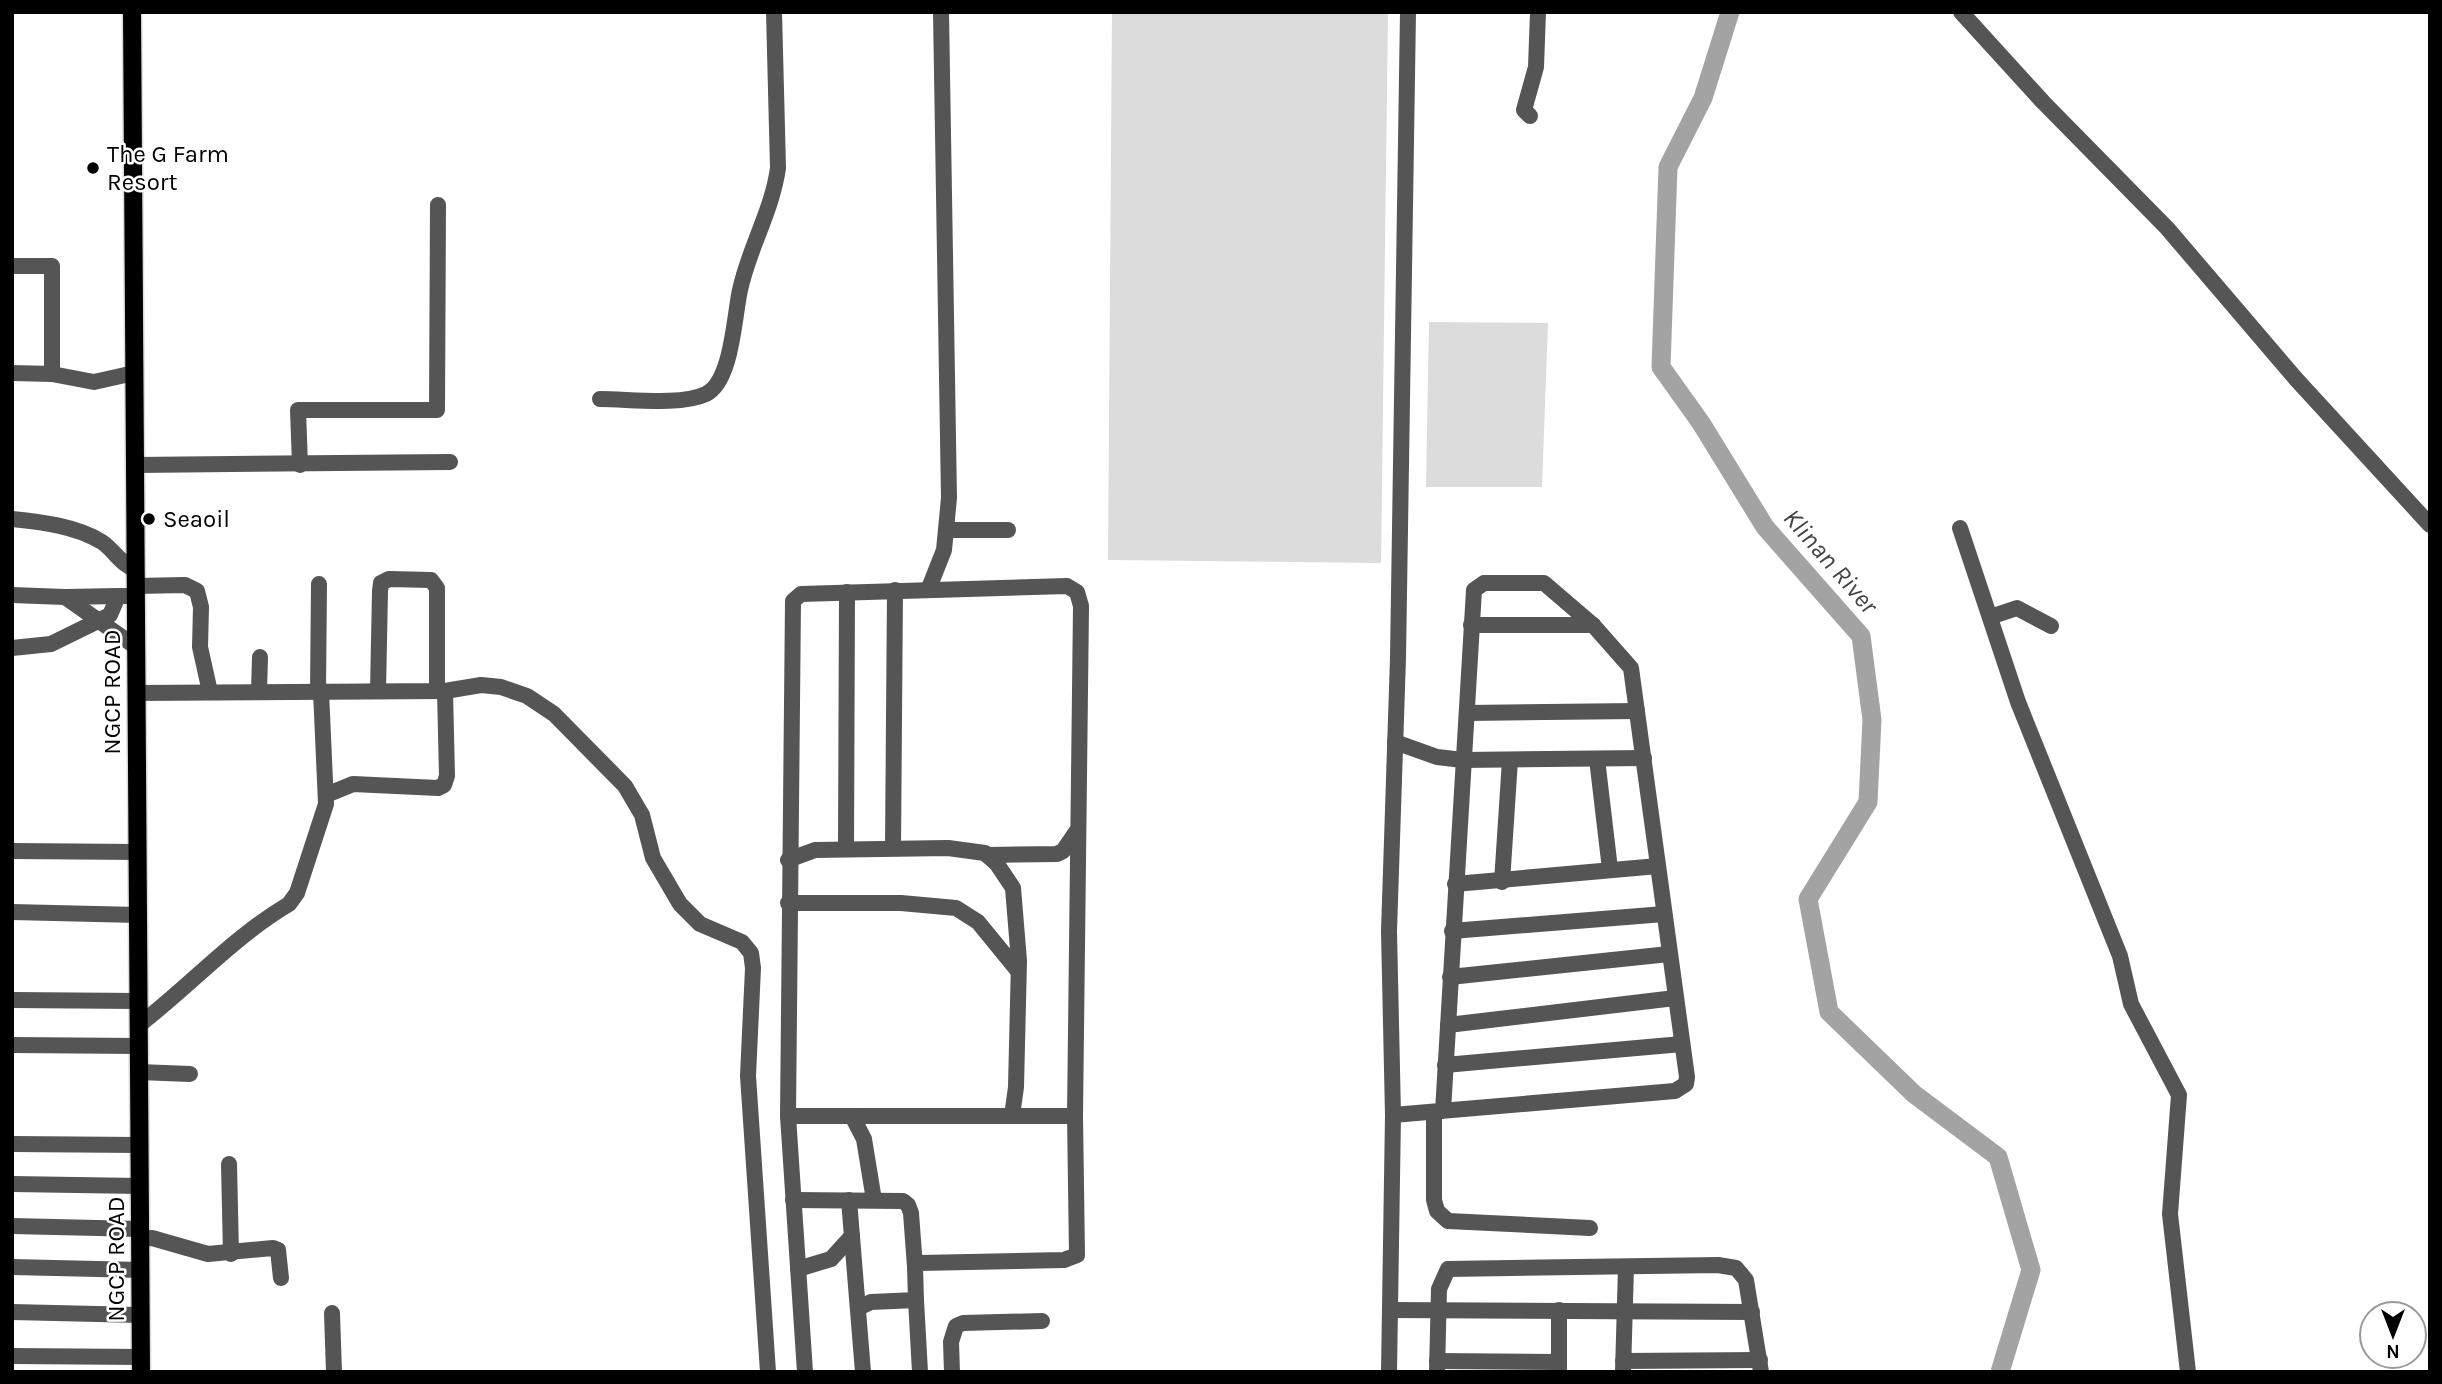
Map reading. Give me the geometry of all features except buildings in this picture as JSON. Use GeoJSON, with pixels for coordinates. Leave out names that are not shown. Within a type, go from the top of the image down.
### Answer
{"type":"FeatureCollection","features":[{"type":"Feature","properties":{"kind":"main road","name":"NGCP ROAD"},"geometry":{"type":"LineString","coordinates":[[132,12],[135,465],[131,587],[136,647],[141,1364]]}},
{"type":"Feature","properties":{"kind":"street"},"geometry":{"type":"LineString","coordinates":[[600,399],[689,400],[716,387],[726,367],[743,277],[775,189],[778,169],[774,12]]}},
{"type":"Feature","properties":{"kind":"street"},"geometry":{"type":"LineString","coordinates":[[929,589],[938,571],[948,530],[941,12]]}},
{"type":"Feature","properties":{"kind":"street"},"geometry":{"type":"LineString","coordinates":[[1389,1372],[1393,1115],[1389,931],[1408,12]]}},
{"type":"Feature","properties":{"kind":"street"},"geometry":{"type":"LineString","coordinates":[[1530,116],[1524,110],[1524,103],[1536,67],[1538,12]]}},
{"type":"Feature","properties":{"kind":"street"},"geometry":{"type":"LineString","coordinates":[[1961,12],[2043,102],[2167,228],[2296,379],[2430,524]]}},
{"type":"Feature","properties":{"kind":"street"},"geometry":{"type":"LineString","coordinates":[[300,465],[298,410],[436,410],[438,205]]}},
{"type":"Feature","properties":{"kind":"street"},"geometry":{"type":"LineString","coordinates":[[12,266],[52,267],[52,374]]}},
{"type":"Feature","properties":{"kind":"street"},"geometry":{"type":"LineString","coordinates":[[12,373],[52,374],[94,382],[134,373]]}},
{"type":"Feature","properties":{"kind":"street"},"geometry":{"type":"LineString","coordinates":[[135,465],[450,462]]}},
{"type":"Feature","properties":{"kind":"street"},"geometry":{"type":"LineString","coordinates":[[12,519],[50,524],[100,541],[121,561],[131,587]]}},
{"type":"Feature","properties":{"kind":"street"},"geometry":{"type":"LineString","coordinates":[[1961,528],[2018,702],[2115,943],[2131,1004],[2179,1095],[2170,1214],[2188,1372]]}},
{"type":"Feature","properties":{"kind":"street"},"geometry":{"type":"LineString","coordinates":[[948,530],[1008,530]]}},
{"type":"Feature","properties":{"kind":"street"},"geometry":{"type":"LineString","coordinates":[[326,795],[353,784],[438,788],[444,785],[447,757],[437,588],[431,580],[389,579],[381,583],[378,691]]}},
{"type":"Feature","properties":{"kind":"street"},"geometry":{"type":"LineString","coordinates":[[138,1025],[168,1002],[223,949],[289,904],[297,893],[323,818],[326,795],[320,691],[320,583]]}},
{"type":"Feature","properties":{"kind":"street"},"geometry":{"type":"LineString","coordinates":[[1393,1115],[1438,1111],[1675,1091],[1681,1089],[1687,1077],[1631,668],[1593,625],[1548,584],[1484,583],[1474,590],[1448,1026],[1438,1111],[1434,1200],[1437,1211],[1448,1221],[1590,1227]]}},
{"type":"Feature","properties":{"kind":"street"},"geometry":{"type":"LineString","coordinates":[[12,595],[65,597],[131,587],[185,585],[197,591],[201,607],[201,655],[210,692]]}},
{"type":"Feature","properties":{"kind":"street"},"geometry":{"type":"LineString","coordinates":[[805,1372],[788,1116],[788,860],[793,601],[801,594],[1067,586],[1077,592],[1081,606],[1075,1116],[1077,1255],[1064,1260],[926,1263],[915,1267]]}},
{"type":"Feature","properties":{"kind":"street"},"geometry":{"type":"LineString","coordinates":[[12,648],[51,644],[99,622],[113,612],[131,587]]}},
{"type":"Feature","properties":{"kind":"street"},"geometry":{"type":"LineString","coordinates":[[893,848],[895,590]]}},
{"type":"Feature","properties":{"kind":"street"},"geometry":{"type":"LineString","coordinates":[[846,848],[847,592]]}},
{"type":"Feature","properties":{"kind":"street"},"geometry":{"type":"LineString","coordinates":[[65,597],[136,647]]}},
{"type":"Feature","properties":{"kind":"street"},"geometry":{"type":"LineString","coordinates":[[1990,617],[2017,608],[2051,626]]}},
{"type":"Feature","properties":{"kind":"street"},"geometry":{"type":"LineString","coordinates":[[1471,625],[1593,625]]}},
{"type":"Feature","properties":{"kind":"street"},"geometry":{"type":"LineString","coordinates":[[259,692],[260,657]]}},
{"type":"Feature","properties":{"kind":"street"},"geometry":{"type":"LineString","coordinates":[[136,693],[441,691],[481,685],[501,687],[527,696],[554,715],[625,786],[642,815],[653,858],[681,904],[700,925],[743,943],[751,953],[753,968],[748,1076],[768,1372]]}},
{"type":"Feature","properties":{"kind":"street"},"geometry":{"type":"LineString","coordinates":[[1467,713],[1637,711]]}},
{"type":"Feature","properties":{"kind":"street"},"geometry":{"type":"LineString","coordinates":[[1395,741],[1437,757],[1463,760],[1644,758]]}},
{"type":"Feature","properties":{"kind":"street"},"geometry":{"type":"LineString","coordinates":[[1597,759],[1609,869]]}},
{"type":"Feature","properties":{"kind":"street"},"geometry":{"type":"LineString","coordinates":[[1502,882],[1510,760]]}},
{"type":"Feature","properties":{"kind":"street"},"geometry":{"type":"LineString","coordinates":[[987,855],[1057,853],[1063,851],[1077,831]]}},
{"type":"Feature","properties":{"kind":"street"},"geometry":{"type":"LineString","coordinates":[[788,860],[814,850],[846,848],[971,849],[987,855],[997,864],[1013,888],[1018,971],[1016,1087],[1012,1116]]}},
{"type":"Feature","properties":{"kind":"street"},"geometry":{"type":"LineString","coordinates":[[12,851],[137,852]]}},
{"type":"Feature","properties":{"kind":"street"},"geometry":{"type":"LineString","coordinates":[[1455,884],[1502,882],[1658,866]]}},
{"type":"Feature","properties":{"kind":"street"},"geometry":{"type":"LineString","coordinates":[[788,903],[901,903],[956,908],[978,922],[1018,971]]}},
{"type":"Feature","properties":{"kind":"street"},"geometry":{"type":"LineString","coordinates":[[12,912],[138,915]]}},
{"type":"Feature","properties":{"kind":"street"},"geometry":{"type":"LineString","coordinates":[[1452,931],[1664,914]]}},
{"type":"Feature","properties":{"kind":"street"},"geometry":{"type":"LineString","coordinates":[[1450,977],[1669,954]]}},
{"type":"Feature","properties":{"kind":"street"},"geometry":{"type":"LineString","coordinates":[[1448,1026],[1675,998]]}},
{"type":"Feature","properties":{"kind":"street"},"geometry":{"type":"LineString","coordinates":[[12,1000],[138,1000]]}},
{"type":"Feature","properties":{"kind":"street"},"geometry":{"type":"LineString","coordinates":[[1445,1065],[1682,1044]]}},
{"type":"Feature","properties":{"kind":"street"},"geometry":{"type":"LineString","coordinates":[[12,1045],[139,1046]]}},
{"type":"Feature","properties":{"kind":"street"},"geometry":{"type":"LineString","coordinates":[[139,1072],[190,1074]]}},
{"type":"Feature","properties":{"kind":"street"},"geometry":{"type":"LineString","coordinates":[[852,1115],[864,1139],[874,1200]]}},
{"type":"Feature","properties":{"kind":"street"},"geometry":{"type":"LineString","coordinates":[[788,1116],[1075,1116]]}},
{"type":"Feature","properties":{"kind":"street"},"geometry":{"type":"LineString","coordinates":[[12,1144],[139,1145]]}},
{"type":"Feature","properties":{"kind":"street"},"geometry":{"type":"LineString","coordinates":[[229,1164],[231,1254]]}},
{"type":"Feature","properties":{"kind":"street"},"geometry":{"type":"LineString","coordinates":[[12,1184],[140,1186]]}},
{"type":"Feature","properties":{"kind":"street"},"geometry":{"type":"LineString","coordinates":[[793,1200],[903,1201],[908,1205],[915,1267],[920,1372]]}},
{"type":"Feature","properties":{"kind":"street"},"geometry":{"type":"LineString","coordinates":[[849,1200],[863,1372]]}},
{"type":"Feature","properties":{"kind":"street"},"geometry":{"type":"LineString","coordinates":[[12,1226],[140,1234],[208,1254],[231,1254],[273,1248],[278,1250],[281,1279]]}},
{"type":"Feature","properties":{"kind":"street"},"geometry":{"type":"LineString","coordinates":[[798,1269],[831,1259],[852,1236]]}},
{"type":"Feature","properties":{"kind":"street"},"geometry":{"type":"LineString","coordinates":[[1559,1310],[1559,1367],[1437,1367],[1440,1280],[1448,1269],[1718,1265],[1736,1268],[1746,1280],[1760,1366],[1623,1366],[1626,1267]]}},
{"type":"Feature","properties":{"kind":"street"},"geometry":{"type":"LineString","coordinates":[[12,1267],[140,1270]]}},
{"type":"Feature","properties":{"kind":"street"},"geometry":{"type":"LineString","coordinates":[[858,1308],[871,1302],[916,1300]]}},
{"type":"Feature","properties":{"kind":"street"},"geometry":{"type":"LineString","coordinates":[[1390,1310],[1752,1312]]}},
{"type":"Feature","properties":{"kind":"street"},"geometry":{"type":"LineString","coordinates":[[12,1312],[141,1315]]}},
{"type":"Feature","properties":{"kind":"street"},"geometry":{"type":"LineString","coordinates":[[331,1313],[334,1372]]}},
{"type":"Feature","properties":{"kind":"street"},"geometry":{"type":"LineString","coordinates":[[952,1372],[951,1342],[956,1326],[963,1322],[1042,1321]]}},
{"type":"Feature","properties":{"kind":"street"},"geometry":{"type":"LineString","coordinates":[[12,1356],[141,1364]]}},
{"type":"Feature","properties":{"kind":"shaded area"},"geometry":{"type":"Polygon","coordinates":[[[1112,12],[1388,12],[1381,563],[1108,560],[1112,12]]]}},
{"type":"Feature","properties":{"kind":"shaded area"},"geometry":{"type":"Polygon","coordinates":[[[1429,322],[1548,323],[1542,487],[1426,487],[1429,322]]]}},
{"type":"Feature","properties":{"kind":"waterway","name":"Klinan River"},"geometry":{"type":"LineString","coordinates":[[1730,12],[1703,98],[1668,167],[1661,367],[1701,423],[1765,527],[1861,636],[1872,720],[1868,802],[1808,899],[1829,1012],[1914,1094],[1998,1157],[2031,1270],[2000,1372]]}},
{"type":"Feature","properties":{"kind":"place","name":"The G Farm Resort"},"geometry":{"type":"Point","coordinates":[93,168]}},
{"type":"Feature","properties":{"kind":"place","name":"Seaoil"},"geometry":{"type":"Point","coordinates":[149,519]}}]}
